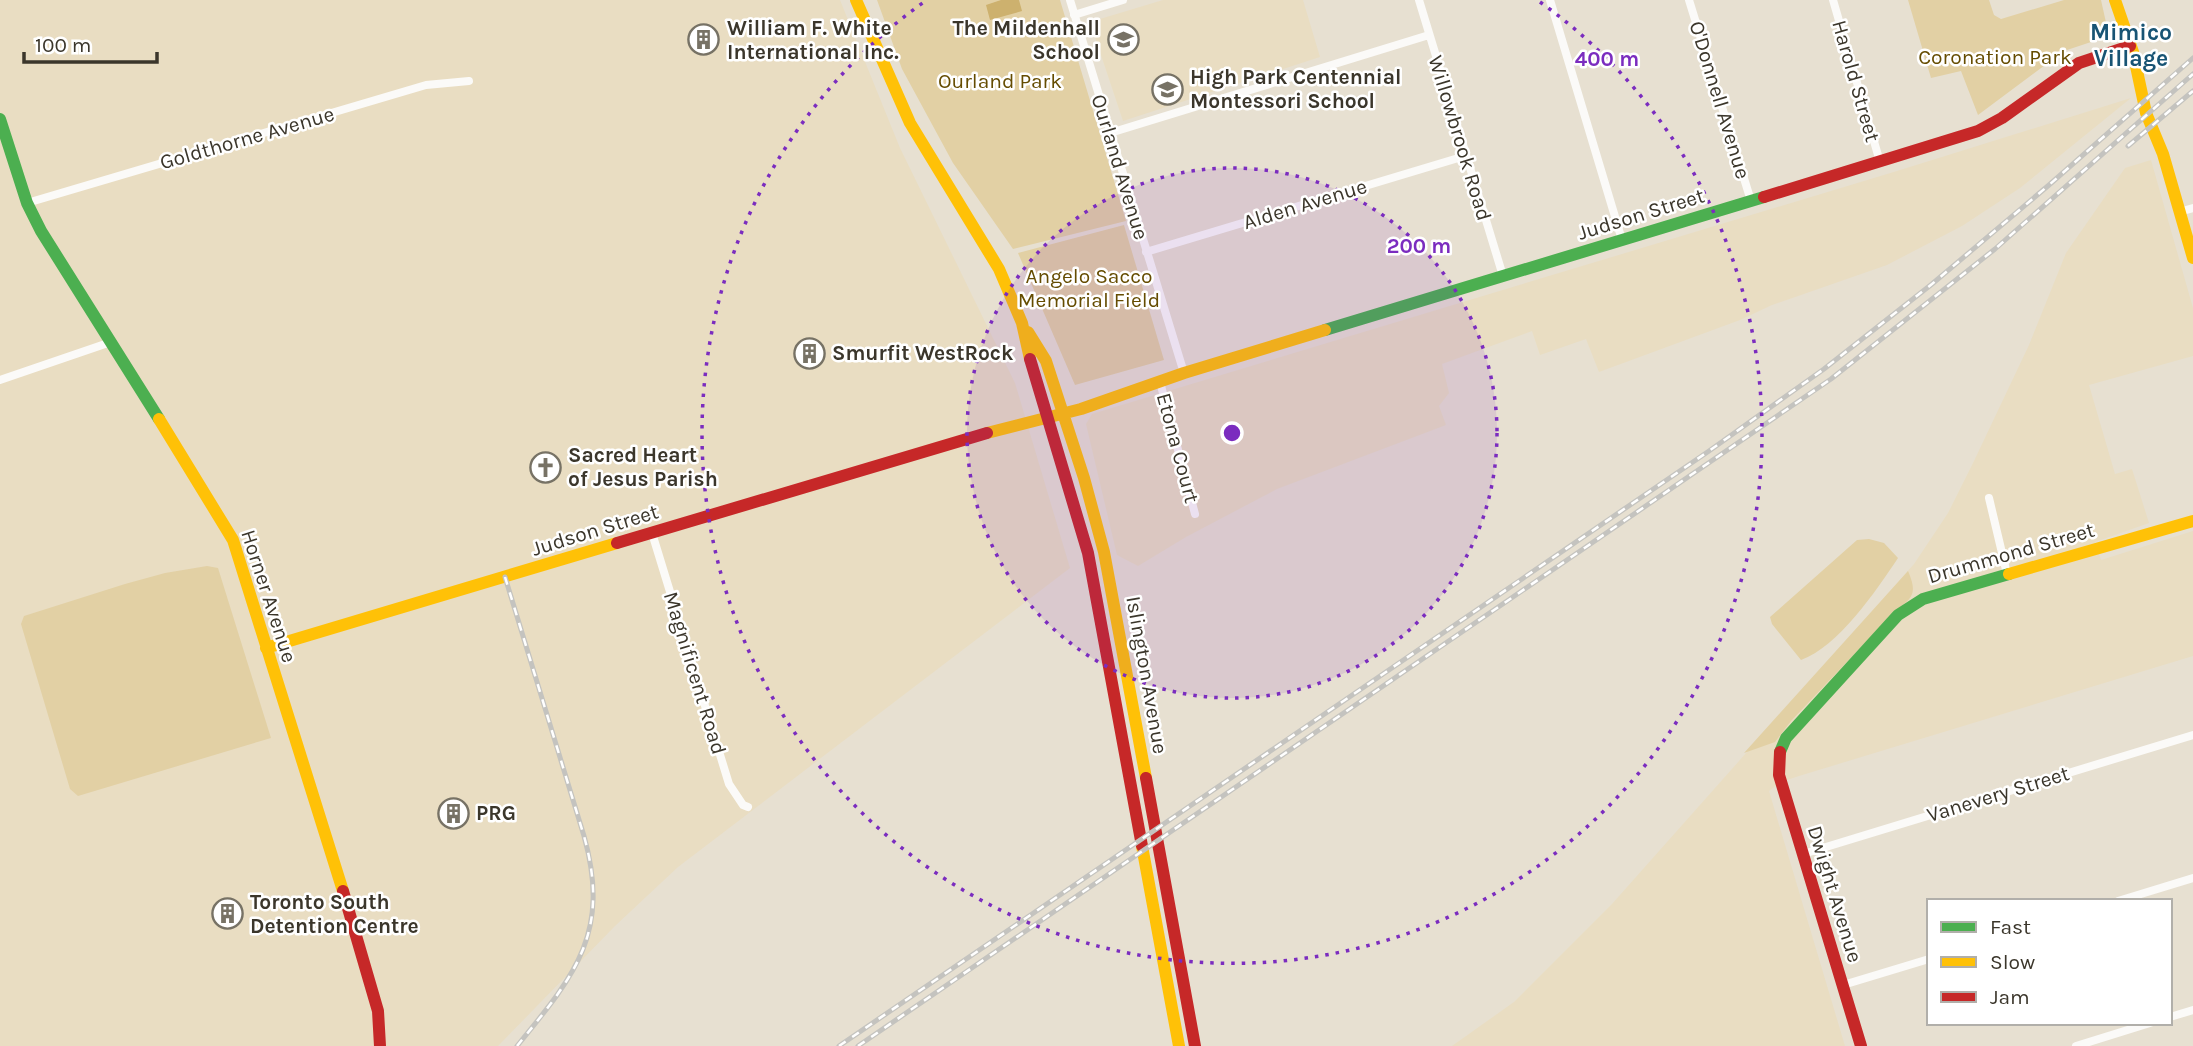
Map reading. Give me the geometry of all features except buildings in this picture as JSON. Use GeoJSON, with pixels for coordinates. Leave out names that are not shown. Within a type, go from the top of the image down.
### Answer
{"type":"FeatureCollection","features":[{"type":"Feature","properties":{"kind":"main road","name":"Islington Avenue"},"geometry":{"type":"LineString","coordinates":[[856,0],[910,123],[999,270],[1022,323],[1046,361],[1062,410],[1104,552],[1195,1046]]}},
{"type":"Feature","properties":{"kind":"main road"},"geometry":{"type":"LineString","coordinates":[[2115,0],[2137,69],[2140,91],[2163,155],[2193,258]]}},
{"type":"Feature","properties":{"kind":"main road","name":"Judson Street"},"geometry":{"type":"LineString","coordinates":[[266,648],[1062,410],[1122,389],[1154,384],[1978,131],[2026,102],[2079,63],[2130,46]]}},
{"type":"Feature","properties":{"kind":"main road","name":"Horner Avenue"},"geometry":{"type":"LineString","coordinates":[[0,119],[27,203],[55,255],[204,489],[233,540],[358,939],[378,1012],[380,1046]]}},
{"type":"Feature","properties":{"kind":"main road","name":"Islington Avenue"},"geometry":{"type":"LineString","coordinates":[[1022,323],[1031,362],[1088,553],[1179,1046]]}},
{"type":"Feature","properties":{"kind":"main road","name":"Drummond Street"},"geometry":{"type":"LineString","coordinates":[[1780,753],[1791,730],[1898,615],[1923,599],[2193,521]]}},
{"type":"Feature","properties":{"kind":"main road","name":"Dwight Avenue"},"geometry":{"type":"LineString","coordinates":[[1780,753],[1779,775],[1861,1046]]}},
{"type":"Feature","properties":{"kind":"street","name":"Ourland Avenue"},"geometry":{"type":"LineString","coordinates":[[1070,0],[1184,373]]}},
{"type":"Feature","properties":{"kind":"street"},"geometry":{"type":"LineString","coordinates":[[1074,15],[1123,0]]}},
{"type":"Feature","properties":{"kind":"street","name":"Willowbrook Road"},"geometry":{"type":"LineString","coordinates":[[1419,0],[1503,276]]}},
{"type":"Feature","properties":{"kind":"street"},"geometry":{"type":"LineString","coordinates":[[1550,0],[1622,240]]}},
{"type":"Feature","properties":{"kind":"street","name":"O'Donnell Avenue"},"geometry":{"type":"LineString","coordinates":[[1689,0],[1751,201]]}},
{"type":"Feature","properties":{"kind":"street","name":"Harold Street"},"geometry":{"type":"LineString","coordinates":[[1833,0],[1880,162]]}},
{"type":"Feature","properties":{"kind":"street"},"geometry":{"type":"LineString","coordinates":[[1110,133],[1429,34]]}},
{"type":"Feature","properties":{"kind":"street","name":"Goldthorne Avenue"},"geometry":{"type":"LineString","coordinates":[[27,203],[426,85],[469,81]]}},
{"type":"Feature","properties":{"kind":"street","name":"Alden Avenue"},"geometry":{"type":"LineString","coordinates":[[1146,252],[1465,156]]}},
{"type":"Feature","properties":{"kind":"street"},"geometry":{"type":"LineString","coordinates":[[2179,212],[2193,208]]}},
{"type":"Feature","properties":{"kind":"street"},"geometry":{"type":"LineString","coordinates":[[0,380],[111,342]]}},
{"type":"Feature","properties":{"kind":"street","name":"Etona Court"},"geometry":{"type":"LineString","coordinates":[[1154,384],[1195,514]]}},
{"type":"Feature","properties":{"kind":"street"},"geometry":{"type":"LineString","coordinates":[[1989,498],[2007,575]]}},
{"type":"Feature","properties":{"kind":"street","name":"Magnificent Road"},"geometry":{"type":"LineString","coordinates":[[652,533],[729,783],[743,805],[748,807]]}},
{"type":"Feature","properties":{"kind":"street","name":"Vanevery Street"},"geometry":{"type":"LineString","coordinates":[[1803,854],[2193,734]]}},
{"type":"Feature","properties":{"kind":"street"},"geometry":{"type":"LineString","coordinates":[[2125,899],[2193,878]]}},
{"type":"Feature","properties":{"kind":"street"},"geometry":{"type":"LineString","coordinates":[[1843,985],[1927,960]]}},
{"type":"Feature","properties":{"kind":"street"},"geometry":{"type":"LineString","coordinates":[[2172,1016],[2193,1010]]}},
{"type":"Feature","properties":{"kind":"street"},"geometry":{"type":"LineString","coordinates":[[2076,1046],[2144,1025]]}},
{"type":"Feature","properties":{"kind":"shaded area"},"geometry":{"type":"Polygon","coordinates":[[[0,0],[840,0],[900,148],[1015,383],[1070,568],[678,867],[615,926],[498,1046],[0,1046],[0,0]]]}},
{"type":"Feature","properties":{"kind":"shaded area"},"geometry":{"type":"Polygon","coordinates":[[[1001,0],[1019,0],[1022,11],[990,20],[986,5],[1001,0]]]}},
{"type":"Feature","properties":{"kind":"shaded area","name":"High Park Centennial Montessori School"},"geometry":{"type":"Polygon","coordinates":[[[1163,0],[1303,0],[1320,57],[1123,121],[1090,22],[1163,0]]]}},
{"type":"Feature","properties":{"kind":"shaded area"},"geometry":{"type":"Polygon","coordinates":[[[2131,98],[2020,188],[1962,226],[1887,265],[1772,305],[1740,320],[1599,372],[1586,339],[1540,355],[1532,331],[1442,364],[1449,393],[1439,406],[1446,425],[1277,489],[1186,537],[1138,566],[1117,555],[1086,424],[1092,414],[2131,98]]]}},
{"type":"Feature","properties":{"kind":"shaded area"},"geometry":{"type":"Polygon","coordinates":[[[2151,160],[2193,308],[2193,356],[2089,385],[2115,474],[2132,469],[2149,523],[2095,542],[2101,560],[2193,531],[2193,656],[1799,776],[1781,782],[1769,791],[1845,1046],[1452,1046],[1514,1002],[1612,904],[1914,564],[1948,513],[1974,461],[2029,345],[2066,253],[2125,168],[2151,160]]]}},
{"type":"Feature","properties":{"kind":"green space","name":"Ourland Park"},"geometry":{"type":"Polygon","coordinates":[[[877,0],[1060,0],[1126,221],[1013,249],[953,163],[902,69],[877,0]]]}},
{"type":"Feature","properties":{"kind":"green space","name":"Coronation Park"},"geometry":{"type":"Polygon","coordinates":[[[1908,0],[1989,0],[1994,15],[2001,19],[2064,0],[2101,0],[2109,36],[2064,51],[1978,115],[1961,71],[1931,78],[1908,0]]]}},
{"type":"Feature","properties":{"kind":"green space","name":"Angelo Sacco Memorial Field"},"geometry":{"type":"Polygon","coordinates":[[[1124,225],[1164,360],[1075,385],[1018,253],[1124,225]]]}},
{"type":"Feature","properties":{"kind":"green space"},"geometry":{"type":"Polygon","coordinates":[[[1869,539],[1884,543],[1898,558],[1842,631],[1815,653],[1801,660],[1772,624],[1770,617],[1857,540],[1869,539]]]}},
{"type":"Feature","properties":{"kind":"green space"},"geometry":{"type":"Polygon","coordinates":[[[207,566],[218,568],[271,738],[78,796],[70,789],[21,624],[24,616],[165,573],[207,566]]]}},
{"type":"Feature","properties":{"kind":"green space"},"geometry":{"type":"Polygon","coordinates":[[[1908,571],[1913,589],[1907,602],[1896,610],[1791,721],[1775,742],[1744,753],[1908,571]]]}},
{"type":"Feature","properties":{"kind":"railway"},"geometry":{"type":"LineString","coordinates":[[839,1046],[1709,451],[1824,369],[1932,284],[2193,58]]}},
{"type":"Feature","properties":{"kind":"railway"},"geometry":{"type":"LineString","coordinates":[[858,1046],[1831,379],[1995,249],[2193,74]]}},
{"type":"Feature","properties":{"kind":"railway"},"geometry":{"type":"LineString","coordinates":[[2128,146],[2193,91]]}},
{"type":"Feature","properties":{"kind":"railway"},"geometry":{"type":"LineString","coordinates":[[505,577],[584,836],[591,870],[593,900],[590,926],[571,974],[517,1046]]}},
{"type":"Feature","properties":{"kind":"traffic: fast"},"geometry":{"type":"LineString","coordinates":[[0,119],[27,203],[41,231],[159,419]]}},
{"type":"Feature","properties":{"kind":"traffic: fast"},"geometry":{"type":"LineString","coordinates":[[1325,330],[1764,197]]}},
{"type":"Feature","properties":{"kind":"traffic: fast"},"geometry":{"type":"LineString","coordinates":[[1780,752],[1786,738],[1898,615],[1923,599],[2009,574]]}},
{"type":"Feature","properties":{"kind":"traffic: slow"},"geometry":{"type":"LineString","coordinates":[[856,0],[910,123],[999,269],[1022,323],[1030,359]]}},
{"type":"Feature","properties":{"kind":"traffic: slow"},"geometry":{"type":"LineString","coordinates":[[2115,0],[2133,52],[2146,113],[2163,154],[2193,258]]}},
{"type":"Feature","properties":{"kind":"traffic: slow"},"geometry":{"type":"LineString","coordinates":[[987,433],[1081,409],[1184,373],[1325,330]]}},
{"type":"Feature","properties":{"kind":"traffic: slow"},"geometry":{"type":"LineString","coordinates":[[1028,332],[1046,361],[1084,478],[1104,552],[1146,778]]}},
{"type":"Feature","properties":{"kind":"traffic: slow"},"geometry":{"type":"LineString","coordinates":[[159,419],[233,540],[343,891]]}},
{"type":"Feature","properties":{"kind":"traffic: slow"},"geometry":{"type":"LineString","coordinates":[[2009,574],[2193,521]]}},
{"type":"Feature","properties":{"kind":"traffic: slow"},"geometry":{"type":"LineString","coordinates":[[266,648],[617,543]]}},
{"type":"Feature","properties":{"kind":"traffic: slow"},"geometry":{"type":"LineString","coordinates":[[1142,846],[1179,1046]]}},
{"type":"Feature","properties":{"kind":"traffic: jam"},"geometry":{"type":"LineString","coordinates":[[1764,197],[1978,131],[2002,118],[2079,63],[2130,46]]}},
{"type":"Feature","properties":{"kind":"traffic: jam"},"geometry":{"type":"LineString","coordinates":[[1030,359],[1088,553],[1142,846]]}},
{"type":"Feature","properties":{"kind":"traffic: jam"},"geometry":{"type":"LineString","coordinates":[[617,543],[987,433]]}},
{"type":"Feature","properties":{"kind":"traffic: jam"},"geometry":{"type":"LineString","coordinates":[[1780,752],[1779,775],[1861,1046]]}},
{"type":"Feature","properties":{"kind":"traffic: jam"},"geometry":{"type":"LineString","coordinates":[[1146,778],[1195,1046]]}},
{"type":"Feature","properties":{"kind":"traffic: jam"},"geometry":{"type":"LineString","coordinates":[[343,891],[378,1011],[380,1046]]}},
{"type":"Feature","properties":{"kind":"place","name":"William F. White International Inc."},"geometry":{"type":"Point","coordinates":[704,40]}},
{"type":"Feature","properties":{"kind":"place","name":"The Mildenhall School"},"geometry":{"type":"Point","coordinates":[1123,40]}},
{"type":"Feature","properties":{"kind":"place","name":"High Park Centennial Montessori School"},"geometry":{"type":"Point","coordinates":[1167,89]}},
{"type":"Feature","properties":{"kind":"place","name":"Smurfit WestRock"},"geometry":{"type":"Point","coordinates":[809,353]}},
{"type":"Feature","properties":{"kind":"place","name":"Sacred Heart of Jesus Parish"},"geometry":{"type":"Point","coordinates":[545,467]}},
{"type":"Feature","properties":{"kind":"place","name":"PRG"},"geometry":{"type":"Point","coordinates":[453,813]}},
{"type":"Feature","properties":{"kind":"place","name":"Toronto South Detention Centre"},"geometry":{"type":"Point","coordinates":[227,914]}},
{"type":"Feature","properties":{"kind":"district","name":"Mimico Village"},"geometry":{"type":"Point","coordinates":[2131,45]}}]}
